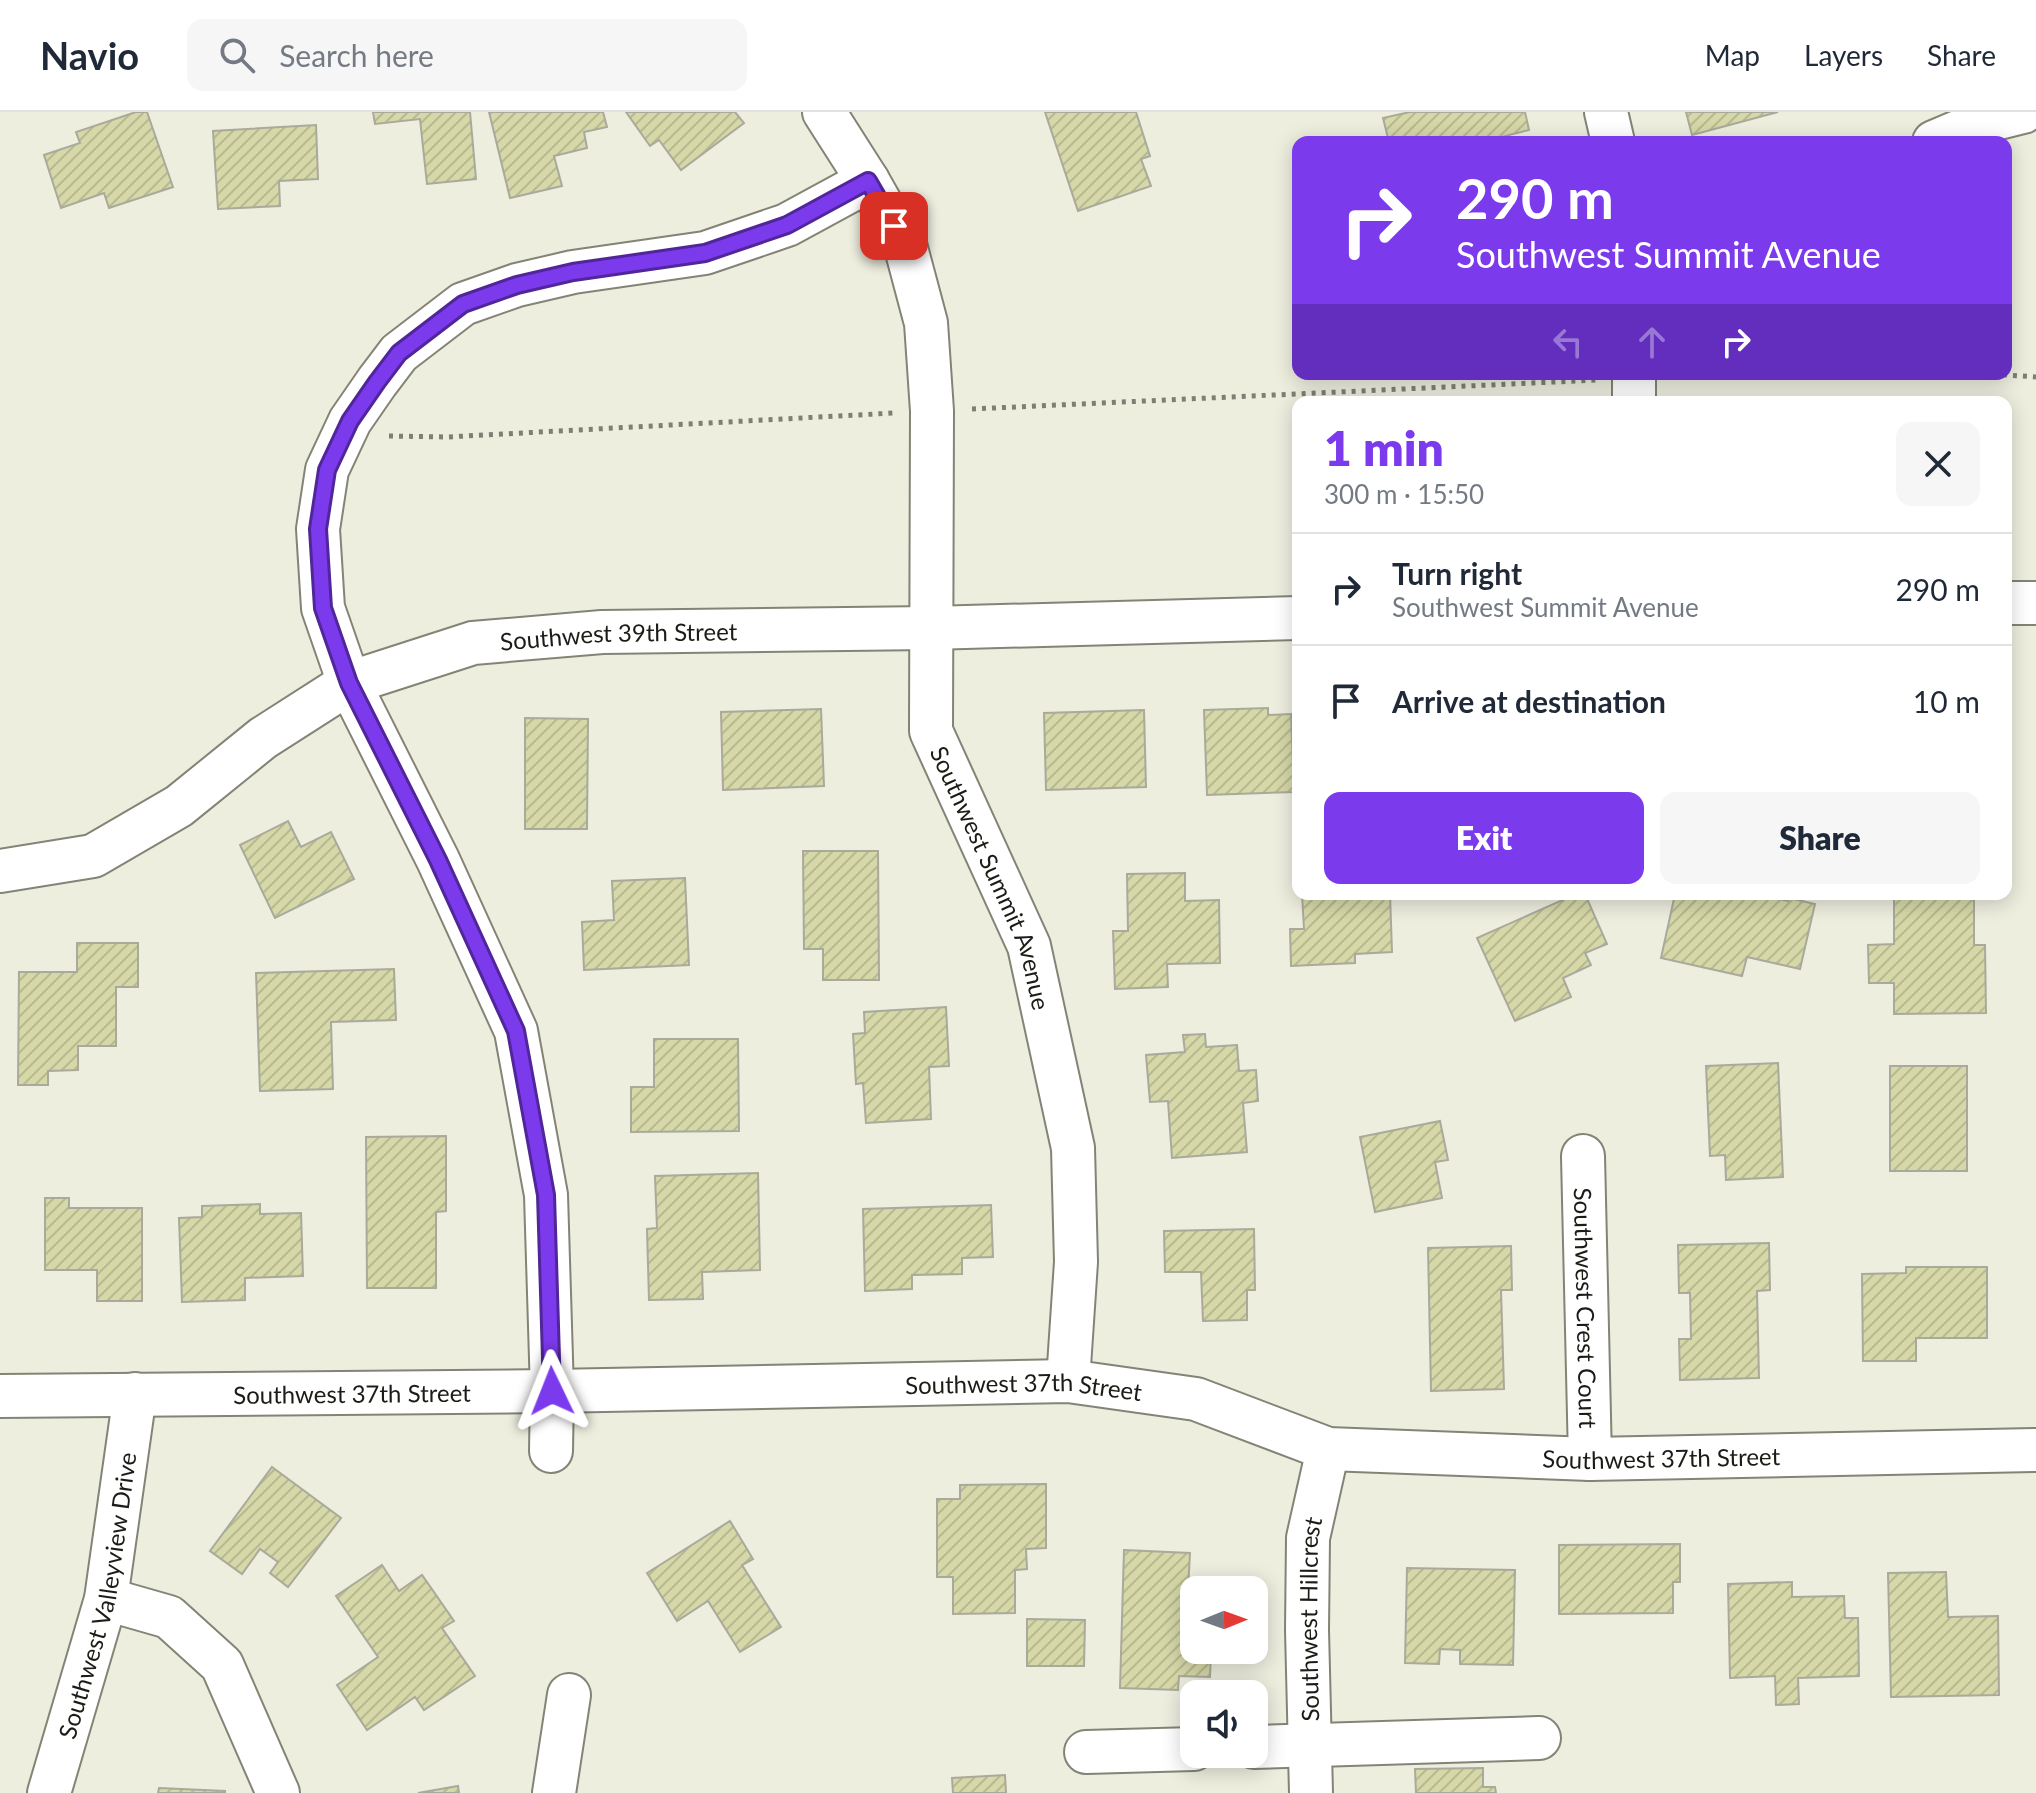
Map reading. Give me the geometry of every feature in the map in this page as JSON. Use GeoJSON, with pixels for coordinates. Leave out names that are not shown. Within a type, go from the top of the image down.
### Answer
{"type":"FeatureCollection","features":[{"type":"Feature","properties":{"kind":"street","name":"Southwest Summit Avenue"},"geometry":{"type":"LineString","coordinates":[[824,112],[906,248],[926,323],[932,411],[931,731],[1029,946],[1073,1148],[1076,1262],[1068,1381]]}},
{"type":"Feature","properties":{"kind":"street"},"geometry":{"type":"LineString","coordinates":[[1606,112],[1612,136]]}},
{"type":"Feature","properties":{"kind":"street"},"geometry":{"type":"LineString","coordinates":[[1948,136],[1979,123],[2023,112]]}},
{"type":"Feature","properties":{"kind":"street"},"geometry":{"type":"LineString","coordinates":[[551,1451],[546,1195],[516,1031],[438,860],[349,683],[323,608],[318,529],[327,470],[350,421],[399,353],[463,304],[517,285],[573,272],[705,253],[787,225],[868,181]]}},
{"type":"Feature","properties":{"kind":"street"},"geometry":{"type":"LineString","coordinates":[[2012,603],[2036,603]]}},
{"type":"Feature","properties":{"kind":"street","name":"Southwest 39th Street"},"geometry":{"type":"LineString","coordinates":[[0,871],[93,856],[179,806],[263,738],[349,683],[473,643],[602,632],[930,628],[1292,618]]}},
{"type":"Feature","properties":{"kind":"street","name":"Southwest Crest Court"},"geometry":{"type":"LineString","coordinates":[[1583,1156],[1590,1459]]}},
{"type":"Feature","properties":{"kind":"street","name":"Southwest 37th Street"},"geometry":{"type":"LineString","coordinates":[[0,1396],[552,1391],[1068,1381],[1196,1399],[1328,1449],[1590,1459],[2036,1450]]}},
{"type":"Feature","properties":{"kind":"street","name":"Southwest Valleyview Drive"},"geometry":{"type":"LineString","coordinates":[[49,1793],[106,1599],[135,1394]]}},
{"type":"Feature","properties":{"kind":"street","name":"Southwest Hillcrest"},"geometry":{"type":"LineString","coordinates":[[1311,1793],[1308,1538],[1328,1449]]}},
{"type":"Feature","properties":{"kind":"street"},"geometry":{"type":"LineString","coordinates":[[106,1599],[169,1617],[222,1665],[278,1793]]}},
{"type":"Feature","properties":{"kind":"street"},"geometry":{"type":"LineString","coordinates":[[554,1793],[569,1695]]}},
{"type":"Feature","properties":{"kind":"street"},"geometry":{"type":"LineString","coordinates":[[1268,1746],[1539,1738]]}},
{"type":"Feature","properties":{"kind":"street"},"geometry":{"type":"LineString","coordinates":[[1086,1752],[1180,1749]]}},
{"type":"Feature","properties":{"kind":"path"},"geometry":{"type":"LineString","coordinates":[[2012,375],[2036,377]]}},
{"type":"Feature","properties":{"kind":"path"},"geometry":{"type":"LineString","coordinates":[[1337,396],[1692,380]]}},
{"type":"Feature","properties":{"kind":"path"},"geometry":{"type":"LineString","coordinates":[[350,421],[388,436],[447,437],[932,411],[1292,398]]}},
{"type":"Feature","properties":{"kind":"building"},"geometry":{"type":"Polygon","coordinates":[[[136,112],[147,112],[173,187],[109,208],[104,193],[61,208],[44,155],[80,143],[76,132],[136,112]]]}},
{"type":"Feature","properties":{"kind":"building"},"geometry":{"type":"Polygon","coordinates":[[[373,112],[470,112],[476,179],[427,184],[420,119],[375,124],[373,112]]]}},
{"type":"Feature","properties":{"kind":"building"},"geometry":{"type":"Polygon","coordinates":[[[489,112],[603,112],[607,127],[584,132],[587,148],[554,156],[562,186],[510,198],[489,112]]]}},
{"type":"Feature","properties":{"kind":"building"},"geometry":{"type":"Polygon","coordinates":[[[626,112],[735,112],[744,123],[681,170],[659,140],[650,146],[626,112]]]}},
{"type":"Feature","properties":{"kind":"building"},"geometry":{"type":"Polygon","coordinates":[[[1045,112],[1136,112],[1150,156],[1141,159],[1151,186],[1078,211],[1045,112]]]}},
{"type":"Feature","properties":{"kind":"building"},"geometry":{"type":"Polygon","coordinates":[[[1410,112],[1525,112],[1529,130],[1506,136],[1388,136],[1383,118],[1410,112]]]}},
{"type":"Feature","properties":{"kind":"building"},"geometry":{"type":"Polygon","coordinates":[[[1686,112],[1778,112],[1692,135],[1686,112]]]}},
{"type":"Feature","properties":{"kind":"building"},"geometry":{"type":"Polygon","coordinates":[[[316,125],[318,179],[279,181],[280,206],[218,209],[213,131],[316,125]]]}},
{"type":"Feature","properties":{"kind":"building"},"geometry":{"type":"Polygon","coordinates":[[[1268,708],[1268,715],[1291,714],[1292,792],[1207,795],[1204,710],[1268,708]]]}},
{"type":"Feature","properties":{"kind":"building"},"geometry":{"type":"Polygon","coordinates":[[[821,709],[824,786],[723,790],[721,712],[821,709]]]}},
{"type":"Feature","properties":{"kind":"building"},"geometry":{"type":"Polygon","coordinates":[[[1144,710],[1146,787],[1046,790],[1044,713],[1144,710]]]}},
{"type":"Feature","properties":{"kind":"building"},"geometry":{"type":"Polygon","coordinates":[[[525,718],[588,719],[587,829],[525,829],[525,718]]]}},
{"type":"Feature","properties":{"kind":"building"},"geometry":{"type":"Polygon","coordinates":[[[288,821],[301,847],[331,832],[354,879],[275,918],[240,845],[288,821]]]}},
{"type":"Feature","properties":{"kind":"building"},"geometry":{"type":"Polygon","coordinates":[[[803,851],[878,851],[879,980],[823,980],[823,949],[804,949],[803,851]]]}},
{"type":"Feature","properties":{"kind":"building"},"geometry":{"type":"Polygon","coordinates":[[[1185,873],[1185,901],[1219,900],[1220,963],[1167,964],[1168,987],[1115,989],[1113,931],[1128,931],[1127,874],[1185,873]]]}},
{"type":"Feature","properties":{"kind":"building"},"geometry":{"type":"Polygon","coordinates":[[[685,878],[689,965],[584,970],[582,922],[614,920],[612,881],[685,878]]]}},
{"type":"Feature","properties":{"kind":"building"},"geometry":{"type":"Polygon","coordinates":[[[1302,900],[1390,900],[1392,952],[1355,954],[1355,963],[1291,966],[1290,929],[1304,929],[1302,900]]]}},
{"type":"Feature","properties":{"kind":"building"},"geometry":{"type":"Polygon","coordinates":[[[1562,900],[1588,900],[1607,944],[1585,953],[1591,965],[1563,978],[1571,997],[1515,1021],[1477,938],[1562,900]]]}},
{"type":"Feature","properties":{"kind":"building"},"geometry":{"type":"Polygon","coordinates":[[[1674,900],[1798,900],[1815,904],[1800,969],[1747,957],[1742,976],[1661,958],[1674,900]]]}},
{"type":"Feature","properties":{"kind":"building"},"geometry":{"type":"Polygon","coordinates":[[[1894,900],[1974,900],[1974,945],[1985,945],[1986,1013],[1894,1014],[1894,983],[1869,983],[1868,945],[1894,944],[1894,900]]]}},
{"type":"Feature","properties":{"kind":"building"},"geometry":{"type":"Polygon","coordinates":[[[77,943],[138,943],[138,987],[116,987],[116,1046],[78,1046],[78,1070],[48,1071],[48,1085],[18,1085],[19,972],[77,972],[77,943]]]}},
{"type":"Feature","properties":{"kind":"building"},"geometry":{"type":"Polygon","coordinates":[[[394,969],[396,1020],[331,1022],[333,1089],[260,1091],[256,973],[394,969]]]}},
{"type":"Feature","properties":{"kind":"building"},"geometry":{"type":"Polygon","coordinates":[[[946,1007],[949,1066],[929,1067],[931,1119],[866,1123],[863,1083],[856,1084],[853,1034],[865,1033],[864,1012],[946,1007]]]}},
{"type":"Feature","properties":{"kind":"building"},"geometry":{"type":"Polygon","coordinates":[[[1205,1034],[1206,1047],[1237,1045],[1239,1071],[1256,1070],[1258,1101],[1243,1103],[1247,1152],[1172,1158],[1168,1101],[1150,1102],[1146,1055],[1185,1052],[1183,1035],[1205,1034]]]}},
{"type":"Feature","properties":{"kind":"building"},"geometry":{"type":"Polygon","coordinates":[[[654,1039],[738,1039],[739,1131],[631,1132],[631,1087],[654,1087],[654,1039]]]}},
{"type":"Feature","properties":{"kind":"building"},"geometry":{"type":"Polygon","coordinates":[[[1778,1063],[1783,1177],[1726,1180],[1725,1155],[1710,1156],[1706,1066],[1778,1063]]]}},
{"type":"Feature","properties":{"kind":"building"},"geometry":{"type":"Polygon","coordinates":[[[1890,1066],[1967,1066],[1967,1171],[1890,1171],[1890,1066]]]}},
{"type":"Feature","properties":{"kind":"building"},"geometry":{"type":"Polygon","coordinates":[[[1440,1121],[1448,1160],[1435,1162],[1442,1198],[1375,1212],[1360,1137],[1440,1121]]]}},
{"type":"Feature","properties":{"kind":"building"},"geometry":{"type":"Polygon","coordinates":[[[446,1136],[446,1211],[436,1212],[436,1288],[367,1288],[366,1137],[446,1136]]]}},
{"type":"Feature","properties":{"kind":"building"},"geometry":{"type":"Polygon","coordinates":[[[758,1173],[760,1270],[702,1272],[703,1299],[649,1300],[647,1229],[657,1228],[655,1176],[758,1173]]]}},
{"type":"Feature","properties":{"kind":"building"},"geometry":{"type":"Polygon","coordinates":[[[45,1198],[69,1198],[69,1208],[142,1208],[142,1301],[97,1301],[97,1270],[45,1270],[45,1198]]]}},
{"type":"Feature","properties":{"kind":"building"},"geometry":{"type":"Polygon","coordinates":[[[260,1204],[260,1214],[301,1213],[303,1276],[245,1278],[245,1300],[182,1302],[179,1218],[202,1217],[202,1206],[260,1204]]]}},
{"type":"Feature","properties":{"kind":"building"},"geometry":{"type":"Polygon","coordinates":[[[991,1205],[993,1257],[962,1258],[962,1274],[912,1275],[912,1289],[865,1291],[863,1209],[991,1205]]]}},
{"type":"Feature","properties":{"kind":"building"},"geometry":{"type":"Polygon","coordinates":[[[1254,1229],[1255,1290],[1247,1290],[1247,1320],[1203,1321],[1201,1272],[1165,1272],[1164,1231],[1254,1229]]]}},
{"type":"Feature","properties":{"kind":"building"},"geometry":{"type":"Polygon","coordinates":[[[1769,1243],[1770,1290],[1757,1291],[1759,1378],[1680,1380],[1679,1339],[1691,1339],[1690,1293],[1679,1293],[1678,1245],[1769,1243]]]}},
{"type":"Feature","properties":{"kind":"building"},"geometry":{"type":"Polygon","coordinates":[[[1511,1246],[1512,1290],[1501,1290],[1504,1389],[1431,1391],[1428,1248],[1511,1246]]]}},
{"type":"Feature","properties":{"kind":"building"},"geometry":{"type":"Polygon","coordinates":[[[1906,1267],[1987,1267],[1987,1338],[1916,1338],[1916,1361],[1863,1361],[1862,1274],[1906,1273],[1906,1267]]]}},
{"type":"Feature","properties":{"kind":"building"},"geometry":{"type":"Polygon","coordinates":[[[272,1467],[341,1518],[288,1587],[270,1573],[278,1562],[260,1549],[242,1574],[210,1551],[272,1467]]]}},
{"type":"Feature","properties":{"kind":"building"},"geometry":{"type":"Polygon","coordinates":[[[1046,1484],[1046,1548],[1026,1549],[1027,1569],[1015,1570],[1015,1613],[953,1614],[953,1577],[937,1577],[937,1499],[960,1499],[960,1485],[1046,1484]]]}},
{"type":"Feature","properties":{"kind":"building"},"geometry":{"type":"Polygon","coordinates":[[[730,1521],[753,1559],[742,1565],[781,1627],[740,1652],[708,1601],[677,1621],[647,1573],[730,1521]]]}},
{"type":"Feature","properties":{"kind":"building"},"geometry":{"type":"Polygon","coordinates":[[[1680,1544],[1680,1582],[1673,1582],[1673,1613],[1559,1614],[1559,1545],[1680,1544]]]}},
{"type":"Feature","properties":{"kind":"building"},"geometry":{"type":"Polygon","coordinates":[[[1124,1550],[1190,1553],[1189,1576],[1180,1576],[1180,1664],[1210,1664],[1210,1677],[1179,1676],[1178,1690],[1120,1688],[1124,1550]]]}},
{"type":"Feature","properties":{"kind":"building"},"geometry":{"type":"Polygon","coordinates":[[[382,1565],[399,1591],[422,1575],[454,1621],[442,1628],[475,1676],[424,1710],[415,1697],[367,1730],[337,1685],[378,1657],[336,1596],[382,1565]]]}},
{"type":"Feature","properties":{"kind":"building"},"geometry":{"type":"Polygon","coordinates":[[[1407,1568],[1515,1570],[1513,1665],[1460,1664],[1460,1650],[1440,1649],[1439,1664],[1405,1663],[1407,1568]]]}},
{"type":"Feature","properties":{"kind":"building"},"geometry":{"type":"Polygon","coordinates":[[[1946,1572],[1948,1617],[1998,1616],[1999,1695],[1891,1697],[1888,1573],[1946,1572]]]}},
{"type":"Feature","properties":{"kind":"building"},"geometry":{"type":"Polygon","coordinates":[[[1792,1582],[1792,1597],[1844,1596],[1845,1618],[1858,1618],[1859,1676],[1798,1678],[1799,1704],[1776,1705],[1775,1676],[1730,1678],[1728,1584],[1792,1582]]]}},
{"type":"Feature","properties":{"kind":"building"},"geometry":{"type":"Polygon","coordinates":[[[1027,1619],[1085,1620],[1084,1666],[1027,1666],[1027,1619]]]}},
{"type":"Feature","properties":{"kind":"building"},"geometry":{"type":"Polygon","coordinates":[[[1483,1768],[1483,1787],[1495,1787],[1496,1793],[1416,1793],[1415,1769],[1483,1768]]]}},
{"type":"Feature","properties":{"kind":"building"},"geometry":{"type":"Polygon","coordinates":[[[1005,1775],[1006,1793],[953,1793],[952,1778],[1005,1775]]]}},
{"type":"Feature","properties":{"kind":"building"},"geometry":{"type":"Polygon","coordinates":[[[458,1786],[459,1793],[418,1793],[458,1786]]]}},
{"type":"Feature","properties":{"kind":"building"},"geometry":{"type":"Polygon","coordinates":[[[159,1788],[225,1791],[225,1793],[158,1793],[159,1788]]]}},
{"type":"Feature","properties":{"kind":"route"},"geometry":{"type":"LineString","coordinates":[[552,1391],[546,1195],[516,1031],[438,860],[349,683],[323,608],[318,529],[327,470],[350,421],[399,353],[463,304],[517,285],[573,272],[705,253],[787,225],[868,181],[894,226]]}}]}
